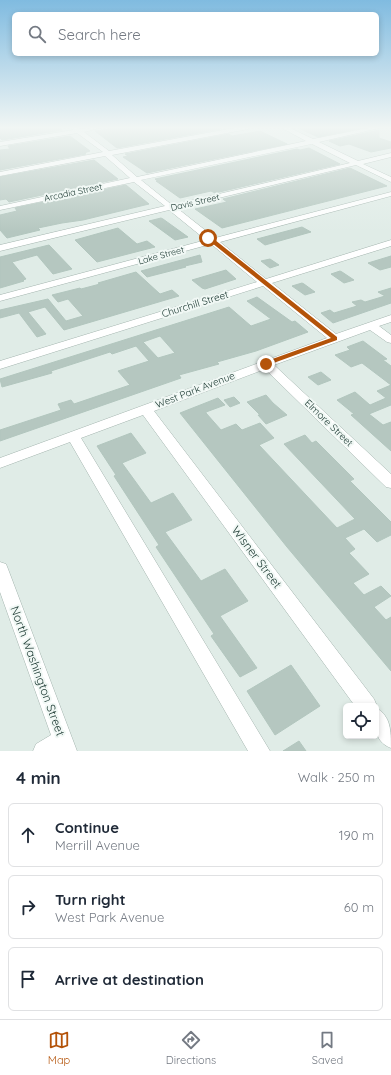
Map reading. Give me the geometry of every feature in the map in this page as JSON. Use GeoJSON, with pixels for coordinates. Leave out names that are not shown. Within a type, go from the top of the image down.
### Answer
{"type":"FeatureCollection","features":[{"type":"Feature","properties":{"kind":"street"},"geometry":{"type":"LineString","coordinates":[[0,174],[64,162]]}},
{"type":"Feature","properties":{"kind":"street"},"geometry":{"type":"LineString","coordinates":[[116,162],[335,339]]}},
{"type":"Feature","properties":{"kind":"street","name":"Arcadia Street"},"geometry":{"type":"LineString","coordinates":[[0,208],[215,162]]}},
{"type":"Feature","properties":{"kind":"street","name":"Davis Street"},"geometry":{"type":"LineString","coordinates":[[0,248],[361,162]]}},
{"type":"Feature","properties":{"kind":"street"},"geometry":{"type":"LineString","coordinates":[[357,163],[391,180]]}},
{"type":"Feature","properties":{"kind":"street","name":"Lake Street"},"geometry":{"type":"LineString","coordinates":[[0,298],[391,194]]}},
{"type":"Feature","properties":{"kind":"street","name":"Churchill Street"},"geometry":{"type":"LineString","coordinates":[[0,365],[391,244]]}},
{"type":"Feature","properties":{"kind":"street","name":"West Park Avenue"},"geometry":{"type":"LineString","coordinates":[[0,463],[391,318]]}},
{"type":"Feature","properties":{"kind":"street"},"geometry":{"type":"LineString","coordinates":[[371,325],[391,340]]}},
{"type":"Feature","properties":{"kind":"street","name":"Elmore Street"},"geometry":{"type":"LineString","coordinates":[[266,364],[391,483]]}},
{"type":"Feature","properties":{"kind":"street","name":"Wisner Street"},"geometry":{"type":"LineString","coordinates":[[146,409],[365,703]]}},
{"type":"Feature","properties":{"kind":"street"},"geometry":{"type":"LineString","coordinates":[[73,436],[260,751]]}},
{"type":"Feature","properties":{"kind":"street","name":"North Washington Street"},"geometry":{"type":"LineString","coordinates":[[0,569],[65,746]]}},
{"type":"Feature","properties":{"kind":"street"},"geometry":{"type":"LineString","coordinates":[[379,722],[391,738]]}},
{"type":"Feature","properties":{"kind":"street"},"geometry":{"type":"LineString","coordinates":[[43,751],[65,746]]}},
{"type":"Feature","properties":{"kind":"building"},"geometry":{"type":"Polygon","coordinates":[[[0,162],[43,162],[0,170],[0,162]]]}},
{"type":"Feature","properties":{"kind":"building"},"geometry":{"type":"Polygon","coordinates":[[[83,162],[97,162],[118,179],[9,202],[6,199],[0,200],[0,177],[83,162]]]}},
{"type":"Feature","properties":{"kind":"building"},"geometry":{"type":"Polygon","coordinates":[[[131,162],[200,162],[147,173],[131,162]]]}},
{"type":"Feature","properties":{"kind":"building"},"geometry":{"type":"Polygon","coordinates":[[[235,162],[336,162],[340,164],[215,193],[211,191],[180,198],[155,179],[235,162]]]}},
{"type":"Feature","properties":{"kind":"building"},"geometry":{"type":"Polygon","coordinates":[[[350,168],[387,186],[222,228],[195,209],[227,202],[223,199],[350,168]]]}},
{"type":"Feature","properties":{"kind":"building"},"geometry":{"type":"Polygon","coordinates":[[[126,185],[149,204],[83,220],[38,228],[40,230],[7,238],[0,230],[0,215],[17,211],[15,208],[126,185]]]}},
{"type":"Feature","properties":{"kind":"building"},"geometry":{"type":"Polygon","coordinates":[[[161,218],[188,237],[175,240],[149,221],[161,218]]]}},
{"type":"Feature","properties":{"kind":"building"},"geometry":{"type":"Polygon","coordinates":[[[302,227],[311,232],[265,245],[257,239],[302,227]]]}},
{"type":"Feature","properties":{"kind":"building"},"geometry":{"type":"Polygon","coordinates":[[[118,228],[137,244],[147,241],[155,247],[97,262],[75,240],[118,228]]]}},
{"type":"Feature","properties":{"kind":"building"},"geometry":{"type":"Polygon","coordinates":[[[49,245],[72,269],[53,274],[37,255],[12,262],[26,279],[23,280],[24,281],[0,288],[0,257],[49,245]]]}},
{"type":"Feature","properties":{"kind":"building"},"geometry":{"type":"Polygon","coordinates":[[[200,255],[202,262],[185,266],[186,267],[147,277],[141,271],[200,255]]]}},
{"type":"Feature","properties":{"kind":"building"},"geometry":{"type":"Polygon","coordinates":[[[391,256],[391,267],[380,270],[368,263],[391,256]]]}},
{"type":"Feature","properties":{"kind":"building"},"geometry":{"type":"Polygon","coordinates":[[[270,259],[279,265],[270,268],[261,261],[270,259]]]}},
{"type":"Feature","properties":{"kind":"building"},"geometry":{"type":"Polygon","coordinates":[[[226,270],[236,279],[205,289],[192,280],[226,270]]]}},
{"type":"Feature","properties":{"kind":"building"},"geometry":{"type":"Polygon","coordinates":[[[340,271],[354,280],[344,283],[331,274],[340,271]]]}},
{"type":"Feature","properties":{"kind":"building"},"geometry":{"type":"Polygon","coordinates":[[[136,272],[160,294],[172,290],[179,296],[64,330],[45,307],[28,312],[46,334],[37,337],[19,313],[0,318],[0,310],[48,299],[66,321],[83,316],[68,299],[58,302],[52,295],[100,284],[98,283],[136,272]]]}},
{"type":"Feature","properties":{"kind":"building"},"geometry":{"type":"Polygon","coordinates":[[[302,283],[315,292],[305,295],[292,286],[302,283]]]}},
{"type":"Feature","properties":{"kind":"building"},"geometry":{"type":"Polygon","coordinates":[[[391,288],[391,303],[333,323],[321,313],[330,310],[334,313],[357,306],[352,302],[361,300],[365,302],[385,296],[378,292],[391,288]]]}},
{"type":"Feature","properties":{"kind":"building"},"geometry":{"type":"Polygon","coordinates":[[[257,297],[292,322],[295,321],[308,332],[256,351],[217,362],[219,364],[179,375],[181,378],[0,441],[0,430],[61,410],[58,404],[71,400],[74,404],[130,385],[118,371],[149,361],[136,346],[112,354],[110,352],[51,371],[52,373],[2,387],[0,379],[229,307],[251,326],[271,319],[247,301],[257,297]],[[160,336],[143,342],[158,358],[175,353],[160,336]]]}},
{"type":"Feature","properties":{"kind":"building"},"geometry":{"type":"Polygon","coordinates":[[[363,341],[387,359],[383,360],[391,366],[391,385],[362,363],[351,367],[335,355],[350,350],[347,347],[363,341]]]}},
{"type":"Feature","properties":{"kind":"building"},"geometry":{"type":"Polygon","coordinates":[[[321,372],[331,380],[318,385],[308,377],[321,372]]]}},
{"type":"Feature","properties":{"kind":"building"},"geometry":{"type":"Polygon","coordinates":[[[391,385],[391,405],[369,414],[383,425],[391,422],[391,451],[351,415],[354,414],[337,400],[355,392],[370,405],[386,398],[377,391],[391,385]]]}},
{"type":"Feature","properties":{"kind":"building"},"geometry":{"type":"Polygon","coordinates":[[[266,395],[287,415],[266,424],[258,415],[260,415],[247,402],[266,395]]]}},
{"type":"Feature","properties":{"kind":"building"},"geometry":{"type":"Polygon","coordinates":[[[234,397],[240,403],[230,407],[224,400],[234,397]]]}},
{"type":"Feature","properties":{"kind":"building"},"geometry":{"type":"Polygon","coordinates":[[[218,398],[225,405],[206,413],[221,430],[236,424],[242,430],[260,423],[274,438],[259,445],[337,528],[355,519],[284,444],[305,435],[312,443],[316,441],[354,479],[350,481],[391,522],[391,535],[377,542],[364,529],[345,538],[355,549],[349,553],[369,574],[353,583],[364,595],[381,586],[391,596],[374,607],[386,620],[391,617],[391,671],[287,547],[180,413],[218,398]]]}},
{"type":"Feature","properties":{"kind":"building"},"geometry":{"type":"Polygon","coordinates":[[[131,433],[146,453],[122,463],[151,503],[173,493],[192,520],[165,532],[201,581],[225,569],[248,601],[220,616],[257,668],[240,677],[211,636],[214,634],[156,547],[159,545],[114,476],[116,475],[97,446],[131,433]]]}},
{"type":"Feature","properties":{"kind":"building"},"geometry":{"type":"Polygon","coordinates":[[[291,665],[320,706],[275,735],[247,691],[291,665]]]}},
{"type":"Feature","properties":{"kind":"building"},"geometry":{"type":"Polygon","coordinates":[[[299,741],[306,751],[283,751],[299,741]]]}},
{"type":"Feature","properties":{"kind":"route"},"geometry":{"type":"LineString","coordinates":[[208,238],[335,339],[266,364]]}}]}
